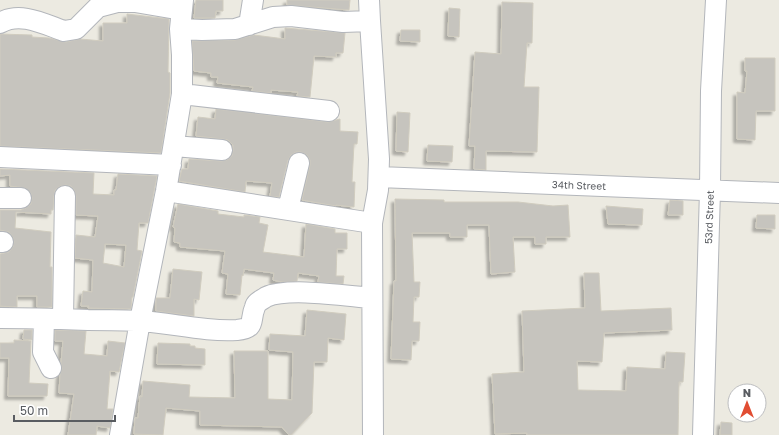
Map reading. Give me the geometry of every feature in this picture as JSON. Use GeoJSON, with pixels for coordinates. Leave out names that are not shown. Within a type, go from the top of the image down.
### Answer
{"type":"FeatureCollection","features":[{"type":"Feature","properties":{"kind":"street"},"geometry":{"type":"LineString","coordinates":[[250,25],[253,0]]}},
{"type":"Feature","properties":{"kind":"street"},"geometry":{"type":"LineString","coordinates":[[369,0],[376,99],[379,178],[372,223],[373,435]]}},
{"type":"Feature","properties":{"kind":"street","name":"53rd Street"},"geometry":{"type":"LineString","coordinates":[[703,435],[710,190],[711,91],[716,0]]}},
{"type":"Feature","properties":{"kind":"street"},"geometry":{"type":"LineString","coordinates":[[0,23],[7,19],[22,18],[64,31],[69,31],[76,29],[98,4],[124,1],[182,13],[202,30],[235,29],[273,17],[291,16],[343,22],[370,21]]}},
{"type":"Feature","properties":{"kind":"street"},"geometry":{"type":"LineString","coordinates":[[120,435],[140,321],[166,191],[182,94],[182,13]]}},
{"type":"Feature","properties":{"kind":"street"},"geometry":{"type":"LineString","coordinates":[[182,94],[329,111]]}},
{"type":"Feature","properties":{"kind":"street"},"geometry":{"type":"LineString","coordinates":[[0,157],[172,155],[222,150]]}},
{"type":"Feature","properties":{"kind":"street"},"geometry":{"type":"LineString","coordinates":[[288,209],[299,163]]}},
{"type":"Feature","properties":{"kind":"street","name":"34th Street"},"geometry":{"type":"LineString","coordinates":[[379,178],[710,190],[779,194]]}},
{"type":"Feature","properties":{"kind":"street"},"geometry":{"type":"LineString","coordinates":[[166,191],[372,223]]}},
{"type":"Feature","properties":{"kind":"street"},"geometry":{"type":"LineString","coordinates":[[52,368],[43,352],[54,319],[66,196]]}},
{"type":"Feature","properties":{"kind":"street"},"geometry":{"type":"LineString","coordinates":[[0,198],[22,198]]}},
{"type":"Feature","properties":{"kind":"street"},"geometry":{"type":"LineString","coordinates":[[0,318],[140,321],[214,330],[236,330],[250,326],[255,306],[258,302],[272,295],[285,293],[319,294],[372,298]]}},
{"type":"Feature","properties":{"kind":"building"},"geometry":{"type":"Polygon","coordinates":[[[196,0],[223,0],[223,11],[216,11],[215,18],[194,18],[196,0]]]}},
{"type":"Feature","properties":{"kind":"building"},"geometry":{"type":"Polygon","coordinates":[[[287,0],[350,0],[349,10],[287,5],[287,0]]]}},
{"type":"Feature","properties":{"kind":"building"},"geometry":{"type":"Polygon","coordinates":[[[502,2],[533,3],[532,43],[527,43],[524,87],[539,87],[537,152],[486,151],[486,170],[474,169],[475,146],[469,146],[475,52],[501,54],[502,2]]]}},
{"type":"Feature","properties":{"kind":"building"},"geometry":{"type":"Polygon","coordinates":[[[449,8],[460,9],[459,37],[448,36],[449,8]]]}},
{"type":"Feature","properties":{"kind":"building"},"geometry":{"type":"Polygon","coordinates":[[[127,14],[169,19],[168,72],[170,73],[170,93],[161,153],[0,146],[0,34],[32,35],[32,37],[49,38],[66,42],[80,39],[103,41],[103,23],[127,23],[127,14]]]}},
{"type":"Feature","properties":{"kind":"building"},"geometry":{"type":"Polygon","coordinates":[[[285,28],[345,33],[343,53],[336,53],[336,57],[314,56],[310,97],[297,96],[298,92],[271,90],[271,93],[252,91],[253,87],[217,83],[218,77],[211,77],[211,73],[194,71],[192,41],[235,40],[254,35],[285,39],[285,28]]]}},
{"type":"Feature","properties":{"kind":"building"},"geometry":{"type":"Polygon","coordinates":[[[401,30],[420,30],[420,42],[400,41],[401,30]]]}},
{"type":"Feature","properties":{"kind":"building"},"geometry":{"type":"Polygon","coordinates":[[[745,58],[775,58],[775,111],[756,111],[755,140],[737,139],[737,92],[745,93],[747,71],[745,71],[745,58]]]}},
{"type":"Feature","properties":{"kind":"building"},"geometry":{"type":"Polygon","coordinates":[[[216,109],[328,122],[340,119],[340,131],[358,132],[357,144],[354,144],[352,182],[355,182],[354,207],[336,206],[302,200],[310,160],[307,155],[301,152],[296,152],[291,155],[288,160],[279,197],[270,196],[272,183],[246,181],[245,192],[179,181],[182,169],[188,169],[189,159],[221,161],[227,160],[232,156],[233,145],[228,140],[196,136],[198,117],[215,119],[216,109]]]}},
{"type":"Feature","properties":{"kind":"building"},"geometry":{"type":"Polygon","coordinates":[[[397,112],[410,113],[408,152],[396,151],[397,112]]]}},
{"type":"Feature","properties":{"kind":"building"},"geometry":{"type":"Polygon","coordinates":[[[428,145],[453,146],[452,162],[427,161],[428,145]]]}},
{"type":"Feature","properties":{"kind":"building"},"geometry":{"type":"Polygon","coordinates":[[[0,169],[94,173],[93,194],[114,195],[118,174],[157,176],[148,223],[139,223],[137,250],[142,251],[132,297],[131,309],[88,308],[89,306],[81,306],[83,291],[92,292],[93,260],[75,258],[76,235],[95,237],[98,216],[76,215],[75,191],[71,186],[66,185],[60,186],[55,190],[53,210],[51,210],[51,214],[16,212],[15,228],[51,232],[50,267],[52,267],[52,307],[37,307],[37,296],[17,296],[17,307],[0,306],[0,254],[9,252],[13,247],[14,242],[13,237],[9,232],[0,230],[0,210],[21,210],[31,204],[32,198],[31,193],[26,188],[10,186],[10,175],[0,176],[0,169]],[[105,244],[103,263],[124,267],[126,245],[105,244]]]}},
{"type":"Feature","properties":{"kind":"building"},"geometry":{"type":"Polygon","coordinates":[[[395,199],[444,200],[444,202],[518,202],[553,206],[568,205],[570,237],[546,237],[546,244],[535,244],[535,237],[513,237],[515,272],[491,274],[489,225],[467,225],[467,237],[450,237],[450,233],[412,233],[414,282],[420,282],[419,297],[414,297],[413,322],[420,322],[419,341],[412,341],[411,360],[391,359],[394,281],[396,281],[395,199]]]}},
{"type":"Feature","properties":{"kind":"building"},"geometry":{"type":"Polygon","coordinates":[[[670,200],[683,201],[683,215],[668,215],[670,200]]]}},
{"type":"Feature","properties":{"kind":"building"},"geometry":{"type":"Polygon","coordinates":[[[178,204],[218,211],[218,214],[260,217],[259,223],[268,225],[263,252],[304,257],[306,224],[335,229],[335,233],[347,233],[347,249],[337,249],[336,276],[344,276],[343,284],[318,282],[319,276],[298,273],[297,281],[282,282],[273,280],[274,273],[244,269],[240,295],[226,294],[228,274],[222,273],[225,251],[180,247],[180,243],[174,242],[175,228],[173,227],[178,204]]]}},
{"type":"Feature","properties":{"kind":"building"},"geometry":{"type":"Polygon","coordinates":[[[606,206],[643,209],[642,225],[608,224],[606,206]]]}},
{"type":"Feature","properties":{"kind":"building"},"geometry":{"type":"Polygon","coordinates":[[[757,215],[775,215],[775,229],[756,228],[757,215]]]}},
{"type":"Feature","properties":{"kind":"building"},"geometry":{"type":"Polygon","coordinates":[[[173,269],[202,272],[199,300],[194,299],[194,316],[156,311],[156,298],[170,298],[173,269]]]}},
{"type":"Feature","properties":{"kind":"building"},"geometry":{"type":"Polygon","coordinates":[[[584,273],[599,273],[601,311],[671,308],[672,330],[604,333],[602,362],[577,361],[578,390],[626,391],[627,367],[665,369],[666,352],[685,353],[683,382],[679,382],[678,435],[495,434],[492,374],[524,372],[522,311],[585,308],[584,273]]]}},
{"type":"Feature","properties":{"kind":"building"},"geometry":{"type":"Polygon","coordinates":[[[307,310],[346,314],[344,340],[328,338],[327,362],[314,362],[312,413],[291,435],[289,435],[282,427],[200,425],[200,411],[166,408],[163,435],[134,434],[135,418],[138,418],[140,396],[142,397],[143,381],[190,385],[189,397],[235,398],[234,351],[268,351],[268,399],[292,400],[293,352],[269,350],[270,334],[305,336],[307,310]]]}},
{"type":"Feature","properties":{"kind":"building"},"geometry":{"type":"Polygon","coordinates":[[[24,330],[32,330],[32,340],[23,339],[24,330]]]}},
{"type":"Feature","properties":{"kind":"building"},"geometry":{"type":"Polygon","coordinates":[[[55,330],[86,331],[84,354],[107,356],[108,341],[125,343],[119,372],[110,371],[107,409],[113,409],[110,428],[97,426],[96,435],[68,435],[74,394],[59,393],[63,341],[55,341],[55,330]]]}},
{"type":"Feature","properties":{"kind":"building"},"geometry":{"type":"Polygon","coordinates":[[[14,340],[31,341],[29,383],[48,384],[47,396],[8,396],[9,358],[0,358],[0,343],[14,343],[14,340]]]}},
{"type":"Feature","properties":{"kind":"building"},"geometry":{"type":"Polygon","coordinates":[[[158,343],[190,344],[190,346],[195,346],[195,348],[205,349],[205,365],[157,364],[158,343]]]}},
{"type":"Feature","properties":{"kind":"building"},"geometry":{"type":"Polygon","coordinates":[[[721,422],[732,423],[732,435],[720,435],[721,422]]]}}]}
